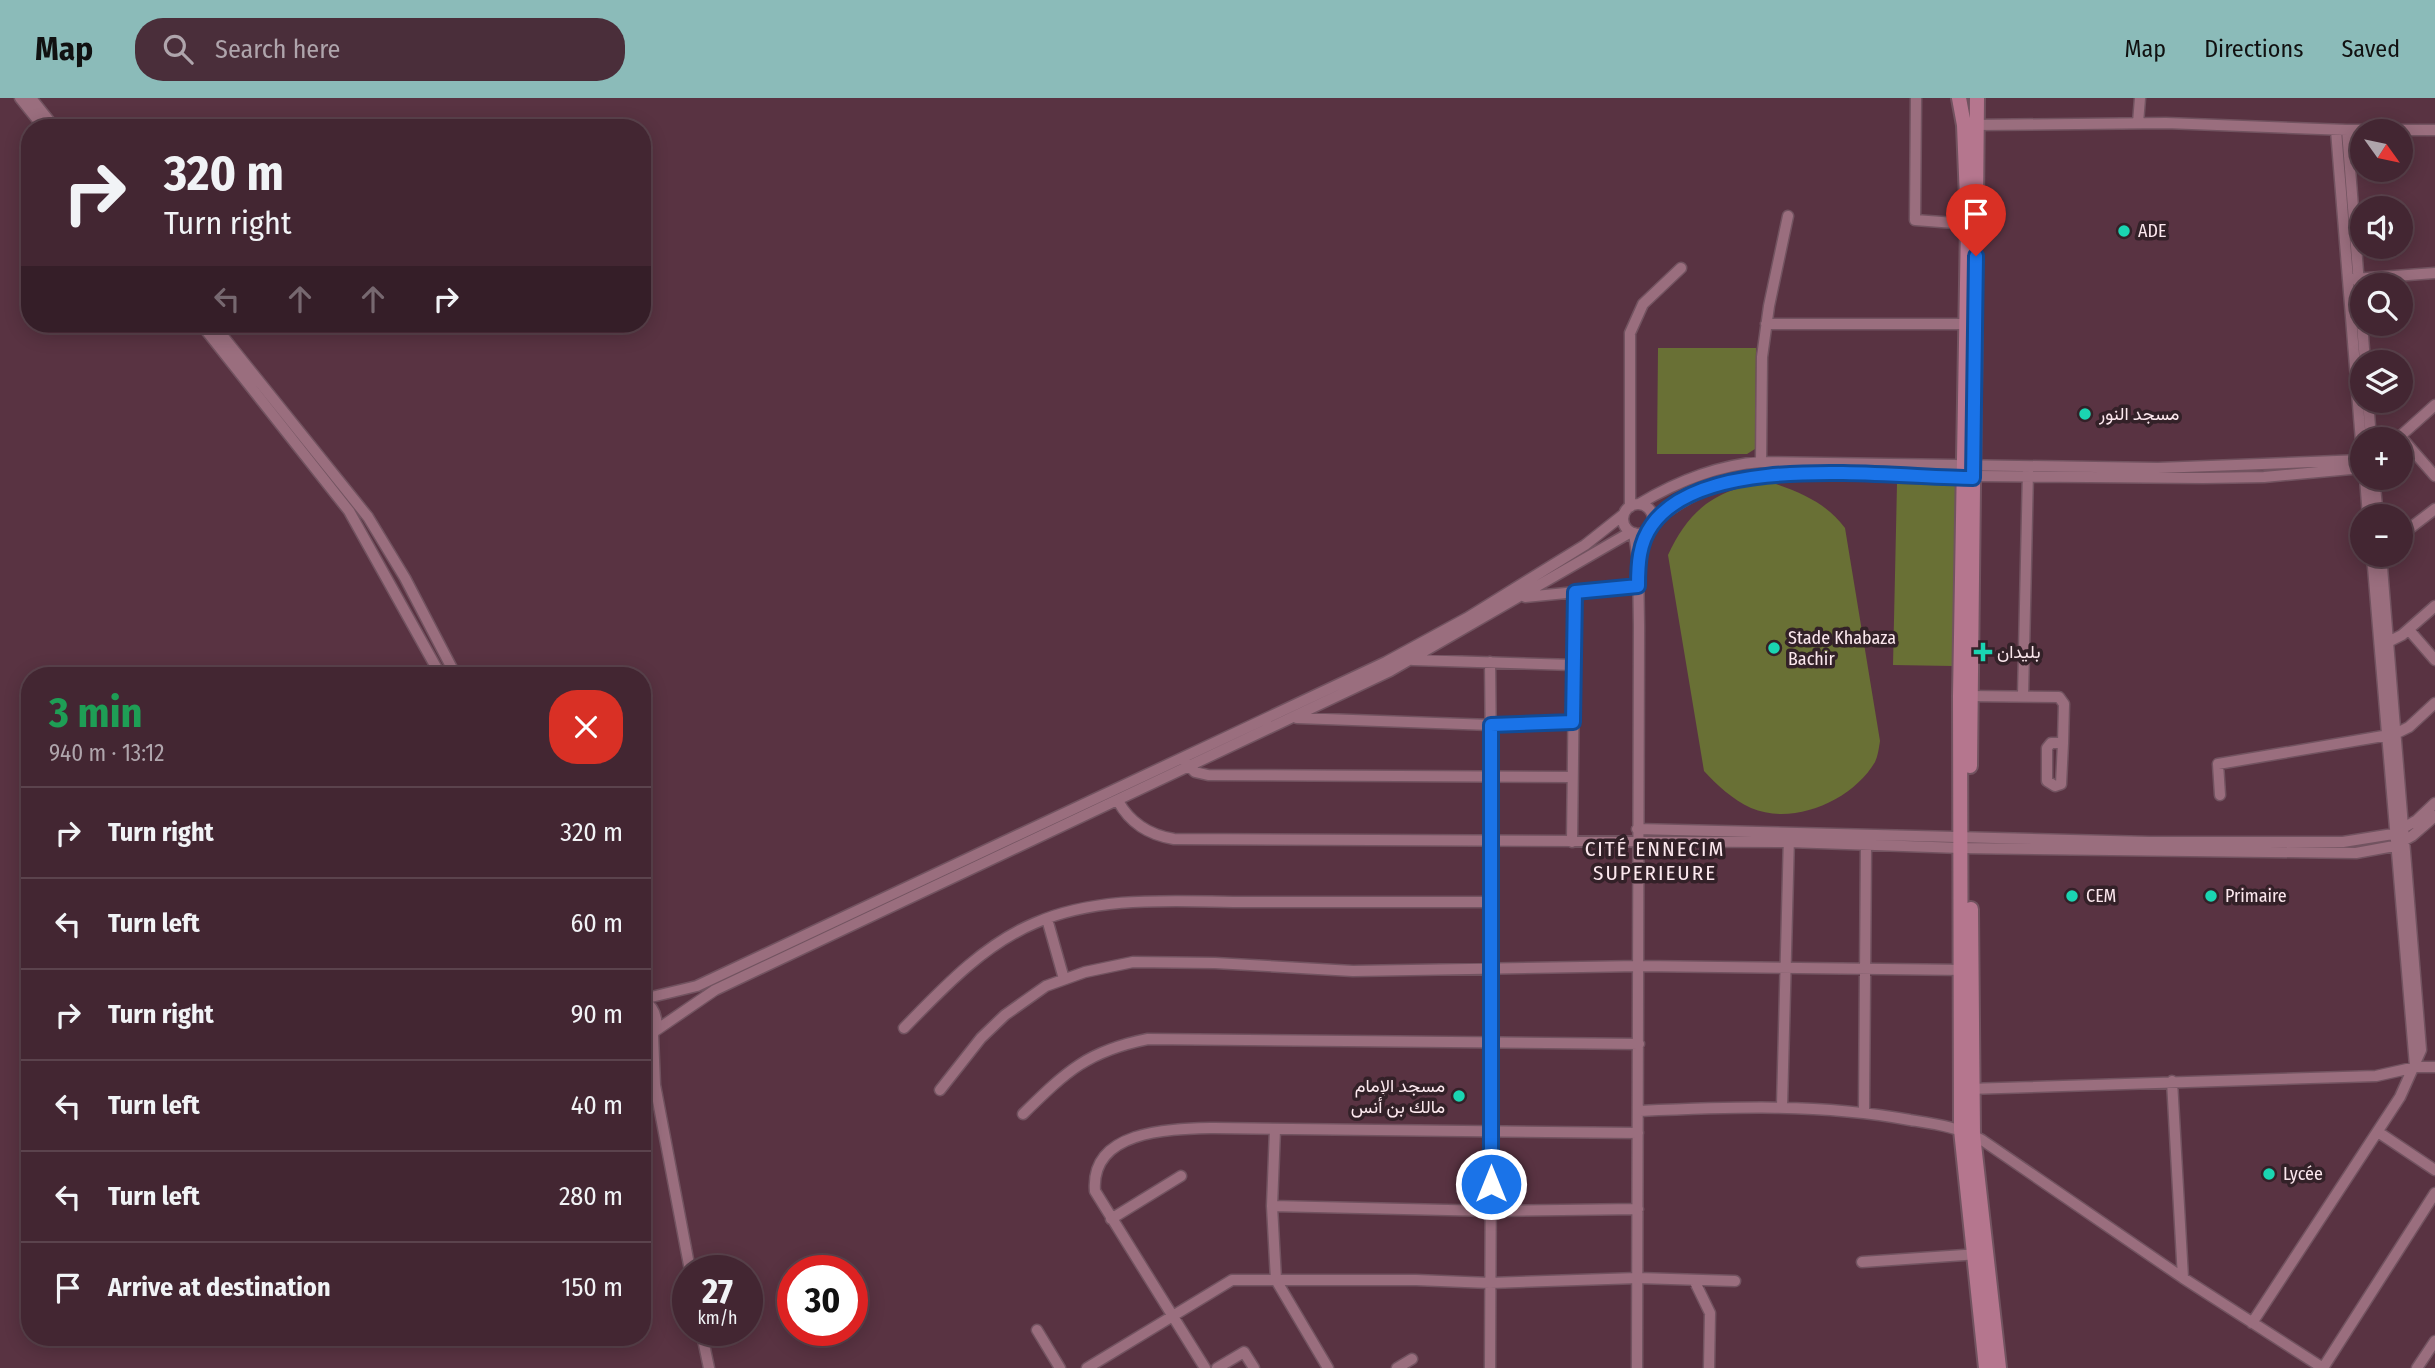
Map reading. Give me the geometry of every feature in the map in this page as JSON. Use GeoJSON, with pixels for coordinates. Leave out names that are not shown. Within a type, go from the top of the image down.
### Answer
{"type":"FeatureCollection","features":[{"type":"Feature","properties":{"kind":"street"},"geometry":{"type":"LineString","coordinates":[[20,98],[37,119]]}},
{"type":"Feature","properties":{"kind":"street"},"geometry":{"type":"LineString","coordinates":[[31,98],[48,119]]}},
{"type":"Feature","properties":{"kind":"street"},"geometry":{"type":"LineString","coordinates":[[1916,98],[1915,220],[1968,223]]}},
{"type":"Feature","properties":{"kind":"street"},"geometry":{"type":"LineString","coordinates":[[1959,98],[1971,125],[1965,696],[1967,1132],[1992,1365]]}},
{"type":"Feature","properties":{"kind":"street"},"geometry":{"type":"LineString","coordinates":[[1968,472],[1965,324],[1971,125],[1977,98]]}},
{"type":"Feature","properties":{"kind":"street"},"geometry":{"type":"LineString","coordinates":[[2138,123],[2140,98]]}},
{"type":"Feature","properties":{"kind":"street"},"geometry":{"type":"LineString","coordinates":[[1971,125],[2138,123],[2342,130],[2435,130]]}},
{"type":"Feature","properties":{"kind":"street"},"geometry":{"type":"LineString","coordinates":[[2342,130],[2352,273]]}},
{"type":"Feature","properties":{"kind":"street"},"geometry":{"type":"LineString","coordinates":[[1761,462],[1760,378],[1766,324],[1788,216]]}},
{"type":"Feature","properties":{"kind":"street"},"geometry":{"type":"LineString","coordinates":[[1637,1368],[1638,561],[1633,533],[1625,526],[1631,508],[1630,332],[1643,304],[1681,268]]}},
{"type":"Feature","properties":{"kind":"street"},"geometry":{"type":"LineString","coordinates":[[2413,275],[2435,273]]}},
{"type":"Feature","properties":{"kind":"street"},"geometry":{"type":"LineString","coordinates":[[1766,324],[1965,324]]}},
{"type":"Feature","properties":{"kind":"street"},"geometry":{"type":"LineString","coordinates":[[208,333],[341,500],[436,667]]}},
{"type":"Feature","properties":{"kind":"street"},"geometry":{"type":"LineString","coordinates":[[220,333],[357,503],[395,560],[451,667]]}},
{"type":"Feature","properties":{"kind":"street"},"geometry":{"type":"LineString","coordinates":[[2355,336],[2360,427]]}},
{"type":"Feature","properties":{"kind":"street"},"geometry":{"type":"LineString","coordinates":[[2410,427],[2435,405]]}},
{"type":"Feature","properties":{"kind":"street"},"geometry":{"type":"LineString","coordinates":[[2413,453],[2435,476]]}},
{"type":"Feature","properties":{"kind":"street"},"geometry":{"type":"LineString","coordinates":[[2158,473],[2350,461]]}},
{"type":"Feature","properties":{"kind":"street"},"geometry":{"type":"LineString","coordinates":[[651,997],[682,991],[705,982],[1186,762],[1420,644],[1574,552],[1631,508],[1702,475],[1743,463],[1761,462],[1968,472]]}},
{"type":"Feature","properties":{"kind":"street"},"geometry":{"type":"LineString","coordinates":[[2263,465],[2264,477]]}},
{"type":"Feature","properties":{"kind":"street"},"geometry":{"type":"LineString","coordinates":[[651,1036],[715,990],[1118,801],[1186,762],[1293,718],[1412,660],[1633,533],[1650,526],[1693,494],[1714,485],[1762,474],[2027,472],[2264,477],[2350,469]]}},
{"type":"Feature","properties":{"kind":"street"},"geometry":{"type":"LineString","coordinates":[[2023,696],[2027,472]]}},
{"type":"Feature","properties":{"kind":"street"},"geometry":{"type":"LineString","coordinates":[[1631,508],[1652,512],[1638,561]]}},
{"type":"Feature","properties":{"kind":"street"},"geometry":{"type":"LineString","coordinates":[[2413,526],[2435,509]]}},
{"type":"Feature","properties":{"kind":"street"},"geometry":{"type":"LineString","coordinates":[[382,570],[395,560]]}},
{"type":"Feature","properties":{"kind":"street"},"geometry":{"type":"LineString","coordinates":[[2374,567],[2384,643]]}},
{"type":"Feature","properties":{"kind":"street"},"geometry":{"type":"LineString","coordinates":[[2252,1323],[2378,1132],[2416,1067],[2422,1042],[2399,844],[2384,643],[2381,567]]}},
{"type":"Feature","properties":{"kind":"street"},"geometry":{"type":"LineString","coordinates":[[389,585],[405,578]]}},
{"type":"Feature","properties":{"kind":"street"},"geometry":{"type":"LineString","coordinates":[[1521,597],[1638,586]]}},
{"type":"Feature","properties":{"kind":"street"},"geometry":{"type":"LineString","coordinates":[[1572,842],[1575,592]]}},
{"type":"Feature","properties":{"kind":"street"},"geometry":{"type":"LineString","coordinates":[[2384,643],[2409,631],[2435,606]]}},
{"type":"Feature","properties":{"kind":"street"},"geometry":{"type":"LineString","coordinates":[[2409,631],[2435,660]]}},
{"type":"Feature","properties":{"kind":"street"},"geometry":{"type":"LineString","coordinates":[[1412,660],[1574,665]]}},
{"type":"Feature","properties":{"kind":"street"},"geometry":{"type":"LineString","coordinates":[[1490,662],[1493,902],[1489,1042],[1492,1131],[1490,1368]]}},
{"type":"Feature","properties":{"kind":"street"},"geometry":{"type":"LineString","coordinates":[[1965,696],[2061,698],[2064,704],[2063,743]]}},
{"type":"Feature","properties":{"kind":"street"},"geometry":{"type":"LineString","coordinates":[[2220,796],[2218,764],[2390,735],[2409,727],[2435,703]]}},
{"type":"Feature","properties":{"kind":"street"},"geometry":{"type":"LineString","coordinates":[[1293,718],[1491,725],[1573,722]]}},
{"type":"Feature","properties":{"kind":"street"},"geometry":{"type":"LineString","coordinates":[[1186,762],[1198,774],[1208,775],[1572,777]]}},
{"type":"Feature","properties":{"kind":"street"},"geometry":{"type":"LineString","coordinates":[[1118,801],[1132,820],[1145,830],[1174,839],[1572,842],[1789,837],[1866,845],[1966,842],[2343,842],[2398,832],[2435,803]]}},
{"type":"Feature","properties":{"kind":"street"},"geometry":{"type":"LineString","coordinates":[[1637,829],[1789,837],[2357,853],[2399,844],[2435,816]]}},
{"type":"Feature","properties":{"kind":"street"},"geometry":{"type":"LineString","coordinates":[[1782,1106],[1789,837]]}},
{"type":"Feature","properties":{"kind":"street"},"geometry":{"type":"LineString","coordinates":[[1864,1111],[1866,845]]}},
{"type":"Feature","properties":{"kind":"street"},"geometry":{"type":"LineString","coordinates":[[904,1028],[977,958],[1009,936],[1074,910],[1120,903],[1493,902]]}},
{"type":"Feature","properties":{"kind":"street"},"geometry":{"type":"LineString","coordinates":[[1047,919],[1064,979]]}},
{"type":"Feature","properties":{"kind":"street"},"geometry":{"type":"LineString","coordinates":[[940,1090],[981,1038],[1006,1015],[1046,986],[1133,962],[1215,963],[1353,971],[1639,966],[1966,970]]}},
{"type":"Feature","properties":{"kind":"street"},"geometry":{"type":"LineString","coordinates":[[651,1008],[655,1013],[654,1085],[687,1255]]}},
{"type":"Feature","properties":{"kind":"street"},"geometry":{"type":"LineString","coordinates":[[1023,1115],[1081,1061],[1114,1046],[1148,1039],[1639,1044]]}},
{"type":"Feature","properties":{"kind":"street"},"geometry":{"type":"LineString","coordinates":[[1967,1089],[2376,1076],[2416,1067],[2435,1067]]}},
{"type":"Feature","properties":{"kind":"street"},"geometry":{"type":"LineString","coordinates":[[651,1080],[654,1085]]}},
{"type":"Feature","properties":{"kind":"street"},"geometry":{"type":"LineString","coordinates":[[2172,1081],[2183,1278]]}},
{"type":"Feature","properties":{"kind":"street"},"geometry":{"type":"LineString","coordinates":[[1638,1111],[1782,1106],[1864,1111],[1967,1132],[2183,1278],[2323,1368],[2435,1193]]}},
{"type":"Feature","properties":{"kind":"street"},"geometry":{"type":"LineString","coordinates":[[1205,1368],[1095,1191],[1094,1179],[1106,1157],[1136,1135],[1171,1129],[1638,1133]]}},
{"type":"Feature","properties":{"kind":"street"},"geometry":{"type":"LineString","coordinates":[[1275,1129],[1272,1206],[1276,1280],[1328,1368]]}},
{"type":"Feature","properties":{"kind":"street"},"geometry":{"type":"LineString","coordinates":[[2378,1132],[2435,1170]]}},
{"type":"Feature","properties":{"kind":"street"},"geometry":{"type":"LineString","coordinates":[[1111,1219],[1181,1176]]}},
{"type":"Feature","properties":{"kind":"street"},"geometry":{"type":"LineString","coordinates":[[1272,1206],[1491,1210],[1637,1209]]}},
{"type":"Feature","properties":{"kind":"street"},"geometry":{"type":"LineString","coordinates":[[1862,1262],[1980,1254]]}},
{"type":"Feature","properties":{"kind":"street"},"geometry":{"type":"LineString","coordinates":[[1087,1368],[1232,1280],[1490,1283],[1638,1278],[1735,1281]]}},
{"type":"Feature","properties":{"kind":"street"},"geometry":{"type":"LineString","coordinates":[[1694,1280],[1710,1312],[1709,1368]]}},
{"type":"Feature","properties":{"kind":"street"},"geometry":{"type":"LineString","coordinates":[[1037,1330],[1060,1368]]}},
{"type":"Feature","properties":{"kind":"street"},"geometry":{"type":"LineString","coordinates":[[2417,1368],[2435,1341]]}},
{"type":"Feature","properties":{"kind":"street"},"geometry":{"type":"LineString","coordinates":[[704,1346],[709,1368]]}},
{"type":"Feature","properties":{"kind":"street"},"geometry":{"type":"LineString","coordinates":[[1217,1368],[1244,1352],[1254,1368]]}},
{"type":"Feature","properties":{"kind":"street"},"geometry":{"type":"LineString","coordinates":[[1397,1368],[1412,1359]]}},
{"type":"Feature","properties":{"kind":"green space"},"geometry":{"type":"Polygon","coordinates":[[[1658,348],[1756,348],[1755,449],[1747,454],[1657,454],[1658,348]]]}},
{"type":"Feature","properties":{"kind":"green space","name":"Stade Khabaza Bachir"},"geometry":{"type":"Polygon","coordinates":[[[1773,483],[1813,500],[1838,519],[1845,528],[1880,741],[1875,762],[1852,788],[1820,806],[1785,814],[1767,813],[1751,808],[1725,791],[1704,771],[1668,555],[1686,524],[1709,502],[1737,489],[1773,483]]]}},
{"type":"Feature","properties":{"kind":"green space"},"geometry":{"type":"Polygon","coordinates":[[[1897,484],[1956,485],[1953,666],[1893,665],[1897,484]]]}},
{"type":"Feature","properties":{"kind":"place","name":"ADE"},"geometry":{"type":"Point","coordinates":[2124,231]}},
{"type":"Feature","properties":{"kind":"place","name":"مسجد النور"},"geometry":{"type":"Point","coordinates":[2085,414]}},
{"type":"Feature","properties":{"kind":"place","name":"Stade Khabaza Bachir"},"geometry":{"type":"Point","coordinates":[1774,648]}},
{"type":"Feature","properties":{"kind":"place","name":"بليدان"},"geometry":{"type":"Point","coordinates":[1983,652]}},
{"type":"Feature","properties":{"kind":"place","name":"CEM"},"geometry":{"type":"Point","coordinates":[2072,896]}},
{"type":"Feature","properties":{"kind":"place","name":"Primaire"},"geometry":{"type":"Point","coordinates":[2211,896]}},
{"type":"Feature","properties":{"kind":"place","name":"مسجد الإمام مالك بن أنس"},"geometry":{"type":"Point","coordinates":[1459,1096]}},
{"type":"Feature","properties":{"kind":"place","name":"Lycée"},"geometry":{"type":"Point","coordinates":[2269,1174]}},
{"type":"Feature","properties":{"kind":"district","name":"CITÉ ENNECIM SUPERIEURE"},"geometry":{"type":"Point","coordinates":[1655,861]}},
{"type":"Feature","properties":{"kind":"route"},"geometry":{"type":"LineString","coordinates":[[1491,1184],[1491,725],[1573,722],[1575,592],[1638,586],[1638,561],[1653,522],[1693,494],[1714,485],[1762,474],[1973,478],[1976,256]]}}]}
